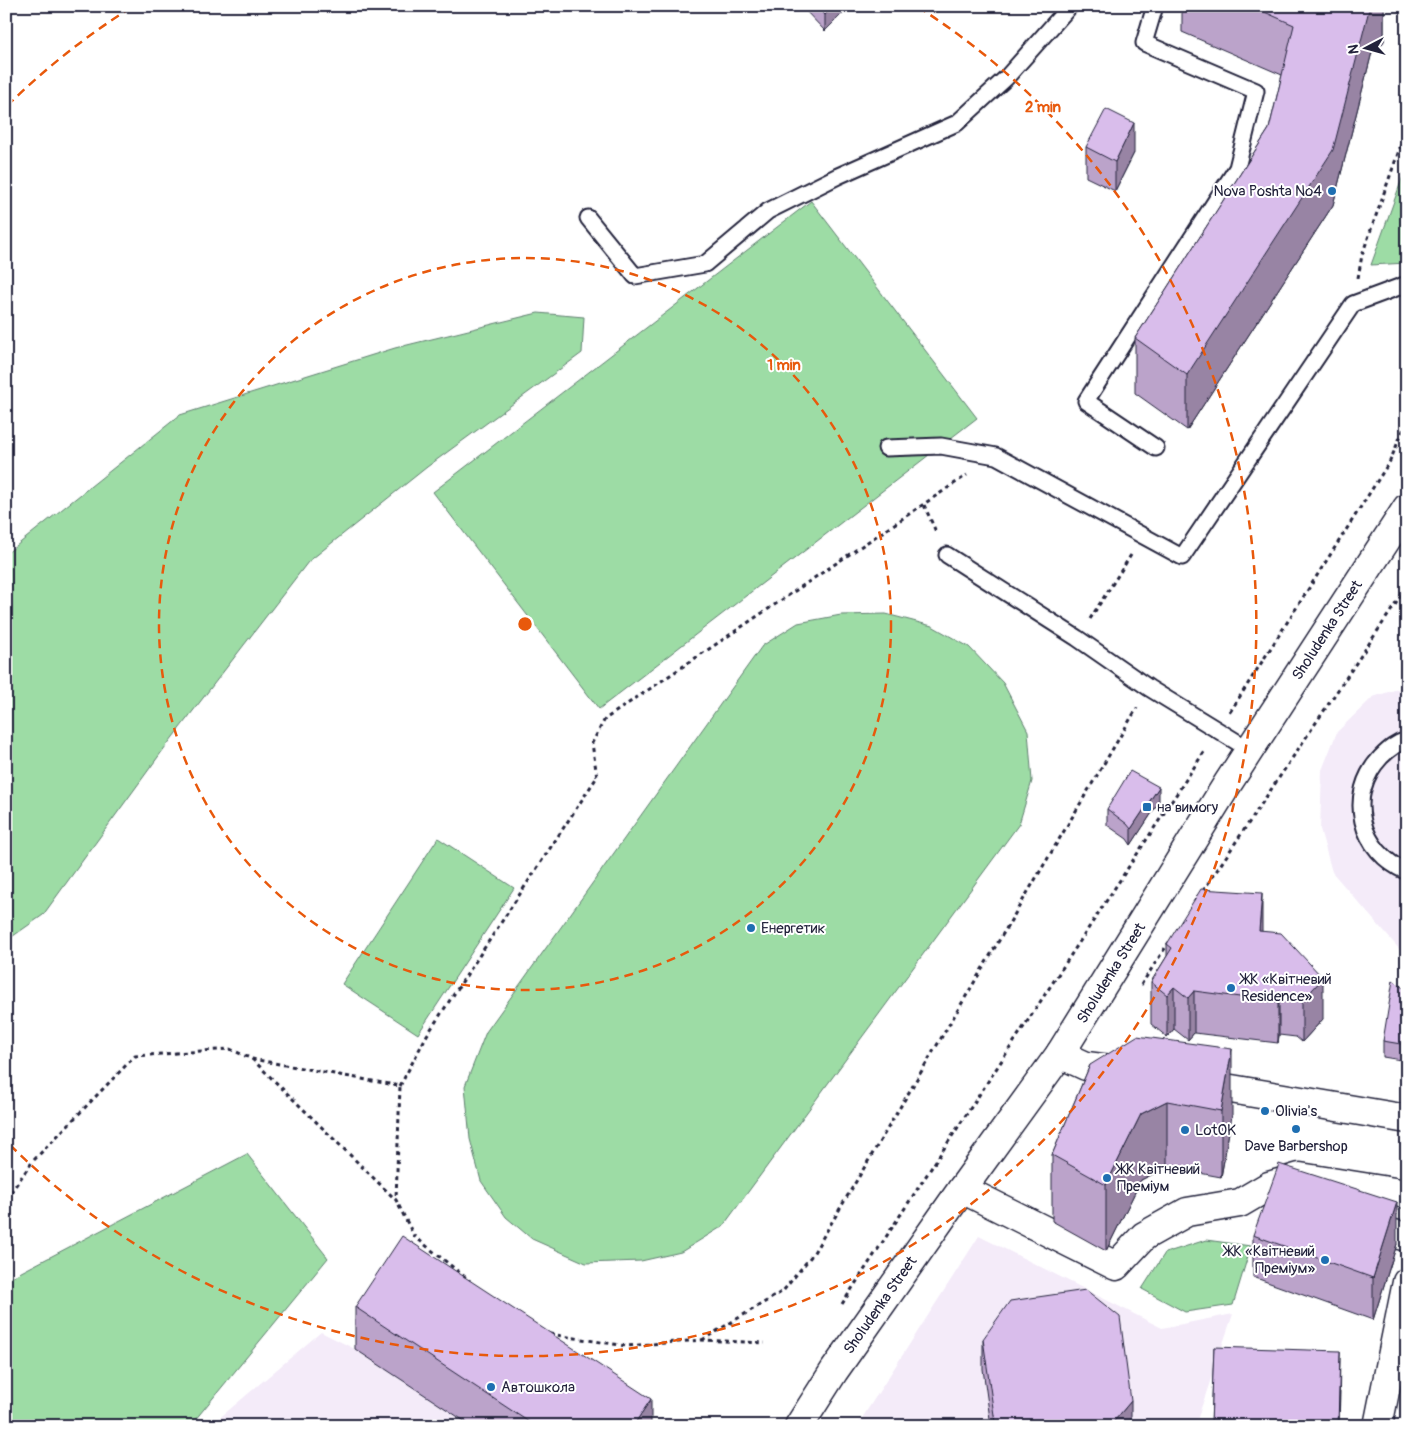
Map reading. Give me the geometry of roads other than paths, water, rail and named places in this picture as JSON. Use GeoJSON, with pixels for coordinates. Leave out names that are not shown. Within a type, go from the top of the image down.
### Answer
{"type":"FeatureCollection","features":[{"type":"Feature","properties":{"kind":"main road","name":"Sholudenka Street"},"geometry":{"type":"LineString","coordinates":[[798,1426],[834,1371],[962,1189],[1060,1054],[1250,750],[1407,508]]}},
{"type":"Feature","properties":{"kind":"main road"},"geometry":{"type":"LineString","coordinates":[[1060,1054],[1086,1066],[1158,1076],[1407,1119]]}},
{"type":"Feature","properties":{"kind":"main road"},"geometry":{"type":"LineString","coordinates":[[962,1189],[1116,1266],[1144,1236],[1187,1212],[1240,1203],[1269,1186],[1300,1178],[1407,1194]]}},
{"type":"Feature","properties":{"kind":"main road"},"geometry":{"type":"LineString","coordinates":[[1352,1224],[1407,1237]]}},
{"type":"Feature","properties":{"kind":"main road"},"geometry":{"type":"LineString","coordinates":[[1378,1426],[1407,1282]]}},
{"type":"Feature","properties":{"kind":"lane"},"geometry":{"type":"LineString","coordinates":[[588,218],[635,276],[705,264],[768,212],[838,176],[957,123],[1006,78],[1070,6]]}},
{"type":"Feature","properties":{"kind":"lane"},"geometry":{"type":"LineString","coordinates":[[1155,6],[1144,43],[1256,91],[1237,168],[1086,401],[1156,448]]}},
{"type":"Feature","properties":{"kind":"lane"},"geometry":{"type":"LineString","coordinates":[[886,448],[941,446],[996,456],[1182,557],[1354,304],[1407,284]]}},
{"type":"Feature","properties":{"kind":"lane"},"geometry":{"type":"LineString","coordinates":[[947,555],[1077,638],[1149,688],[1250,750]]}},
{"type":"Feature","properties":{"kind":"lane"},"geometry":{"type":"LineString","coordinates":[[1407,740],[1389,749],[1372,767],[1362,789],[1360,813],[1372,846],[1384,859],[1407,872]]}},
{"type":"Feature","properties":{"kind":"place","name":"Nova Poshta №4"},"geometry":{"type":"Point","coordinates":[1332,191]}},
{"type":"Feature","properties":{"kind":"place","name":"на вимогу"},"geometry":{"type":"Point","coordinates":[1147,807]}},
{"type":"Feature","properties":{"kind":"place","name":"Енергетик"},"geometry":{"type":"Point","coordinates":[751,928]}},
{"type":"Feature","properties":{"kind":"place","name":"ЖК «Квітневий Residence»"},"geometry":{"type":"Point","coordinates":[1231,988]}},
{"type":"Feature","properties":{"kind":"place","name":"Olivia's"},"geometry":{"type":"Point","coordinates":[1265,1111]}},
{"type":"Feature","properties":{"kind":"place","name":"Dave Barbershop"},"geometry":{"type":"Point","coordinates":[1296,1129]}},
{"type":"Feature","properties":{"kind":"place","name":"LotOK"},"geometry":{"type":"Point","coordinates":[1185,1130]}},
{"type":"Feature","properties":{"kind":"place","name":"ЖК Квітневий Преміум"},"geometry":{"type":"Point","coordinates":[1107,1178]}},
{"type":"Feature","properties":{"kind":"place","name":"ЖК «Квітневий Преміум»"},"geometry":{"type":"Point","coordinates":[1325,1260]}},
{"type":"Feature","properties":{"kind":"place","name":"Автошкола"},"geometry":{"type":"Point","coordinates":[491,1387]}}]}
